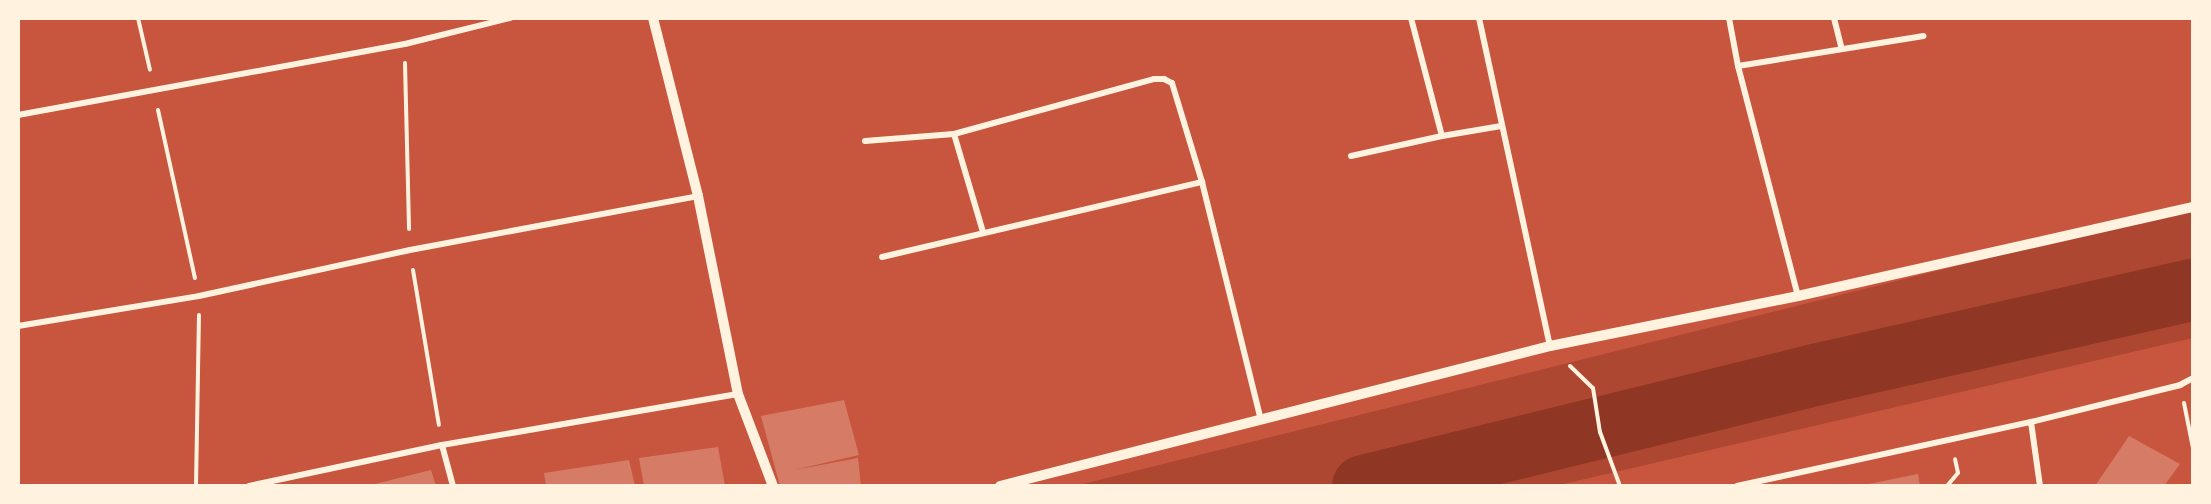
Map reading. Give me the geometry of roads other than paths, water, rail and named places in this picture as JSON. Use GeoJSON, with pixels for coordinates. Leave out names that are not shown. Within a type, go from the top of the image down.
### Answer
{"type":"FeatureCollection","features":[{"type":"Feature","properties":{"kind":"street"},"geometry":{"type":"LineString","coordinates":[[18,115],[405,44],[510,18]]}},
{"type":"Feature","properties":{"kind":"street"},"geometry":{"type":"LineString","coordinates":[[652,18],[698,196],[738,394],[773,486]]}},
{"type":"Feature","properties":{"kind":"street"},"geometry":{"type":"LineString","coordinates":[[1411,18],[1442,135]]}},
{"type":"Feature","properties":{"kind":"street"},"geometry":{"type":"LineString","coordinates":[[1479,18],[1550,346]]}},
{"type":"Feature","properties":{"kind":"street"},"geometry":{"type":"LineString","coordinates":[[1729,18],[1738,66],[1798,296]]}},
{"type":"Feature","properties":{"kind":"street"},"geometry":{"type":"LineString","coordinates":[[1834,18],[1842,49]]}},
{"type":"Feature","properties":{"kind":"street"},"geometry":{"type":"LineString","coordinates":[[1738,66],[1924,36]]}},
{"type":"Feature","properties":{"kind":"street"},"geometry":{"type":"LineString","coordinates":[[865,141],[954,134],[1154,79],[1164,79],[1172,83],[1202,182],[1261,420]]}},
{"type":"Feature","properties":{"kind":"street"},"geometry":{"type":"LineString","coordinates":[[1351,156],[1442,135],[1501,126]]}},
{"type":"Feature","properties":{"kind":"street"},"geometry":{"type":"LineString","coordinates":[[954,134],[983,232]]}},
{"type":"Feature","properties":{"kind":"street"},"geometry":{"type":"LineString","coordinates":[[882,257],[952,243],[983,232],[1202,182]]}},
{"type":"Feature","properties":{"kind":"street"},"geometry":{"type":"LineString","coordinates":[[18,326],[199,296],[410,250],[698,196]]}},
{"type":"Feature","properties":{"kind":"street"},"geometry":{"type":"LineString","coordinates":[[1000,486],[1550,346],[1798,296],[2193,207]]}},
{"type":"Feature","properties":{"kind":"street"},"geometry":{"type":"LineString","coordinates":[[1737,486],[2031,422],[2180,385],[2193,378]]}},
{"type":"Feature","properties":{"kind":"street"},"geometry":{"type":"LineString","coordinates":[[249,486],[442,445],[738,394]]}},
{"type":"Feature","properties":{"kind":"street"},"geometry":{"type":"LineString","coordinates":[[2031,422],[2040,486]]}},
{"type":"Feature","properties":{"kind":"street"},"geometry":{"type":"LineString","coordinates":[[442,445],[453,486]]}},
{"type":"Feature","properties":{"kind":"waterway"},"geometry":{"type":"LineString","coordinates":[[1363,486],[1819,374],[2193,290]]}}]}
